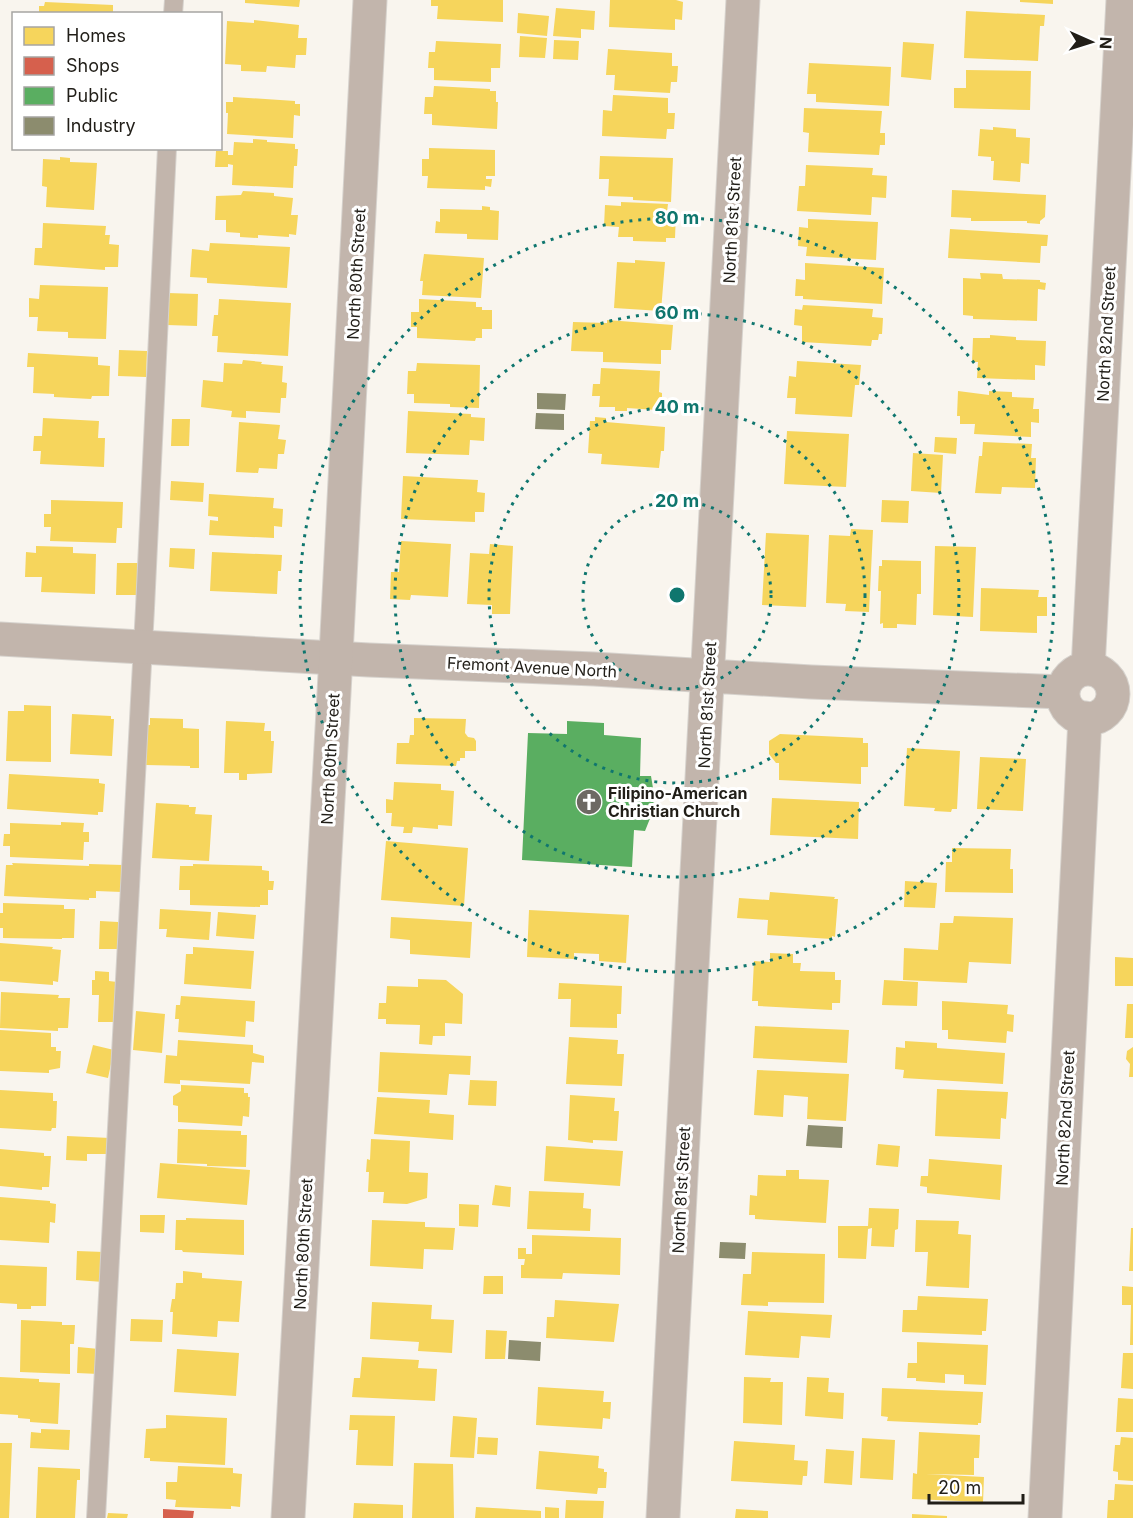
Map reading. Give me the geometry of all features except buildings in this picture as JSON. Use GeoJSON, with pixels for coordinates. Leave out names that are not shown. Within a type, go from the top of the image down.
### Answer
{"type":"FeatureCollection","features":[{"type":"Feature","properties":{"kind":"street","name":"North 80th Street"},"geometry":{"type":"LineString","coordinates":[[288,1518],[370,0]]}},
{"type":"Feature","properties":{"kind":"street","name":"North 81st Street"},"geometry":{"type":"LineString","coordinates":[[663,1518],[743,0]]}},
{"type":"Feature","properties":{"kind":"street","name":"North 82nd Street"},"geometry":{"type":"LineString","coordinates":[[1088,669],[1124,0]]}},
{"type":"Feature","properties":{"kind":"street","name":"Fremont Avenue North"},"geometry":{"type":"LineString","coordinates":[[0,639],[594,669],[709,677],[1063,692]]}},
{"type":"Feature","properties":{"kind":"street"},"geometry":{"type":"LineString","coordinates":[[1088,669],[1099,671],[1106,676],[1123,696],[1104,713],[1097,717],[1085,718],[1073,714],[1067,707],[1063,692],[1069,677],[1076,672],[1088,669]]}},
{"type":"Feature","properties":{"kind":"street","name":"North 82nd Street"},"geometry":{"type":"LineString","coordinates":[[1045,1518],[1085,718]]}},
{"type":"Feature","properties":{"kind":"lane"},"geometry":{"type":"LineString","coordinates":[[96,1518],[143,647],[167,150]]}},
{"type":"Feature","properties":{"kind":"place","name":"Filipino-American Christian Church"},"geometry":{"type":"Point","coordinates":[589,802]}}]}
